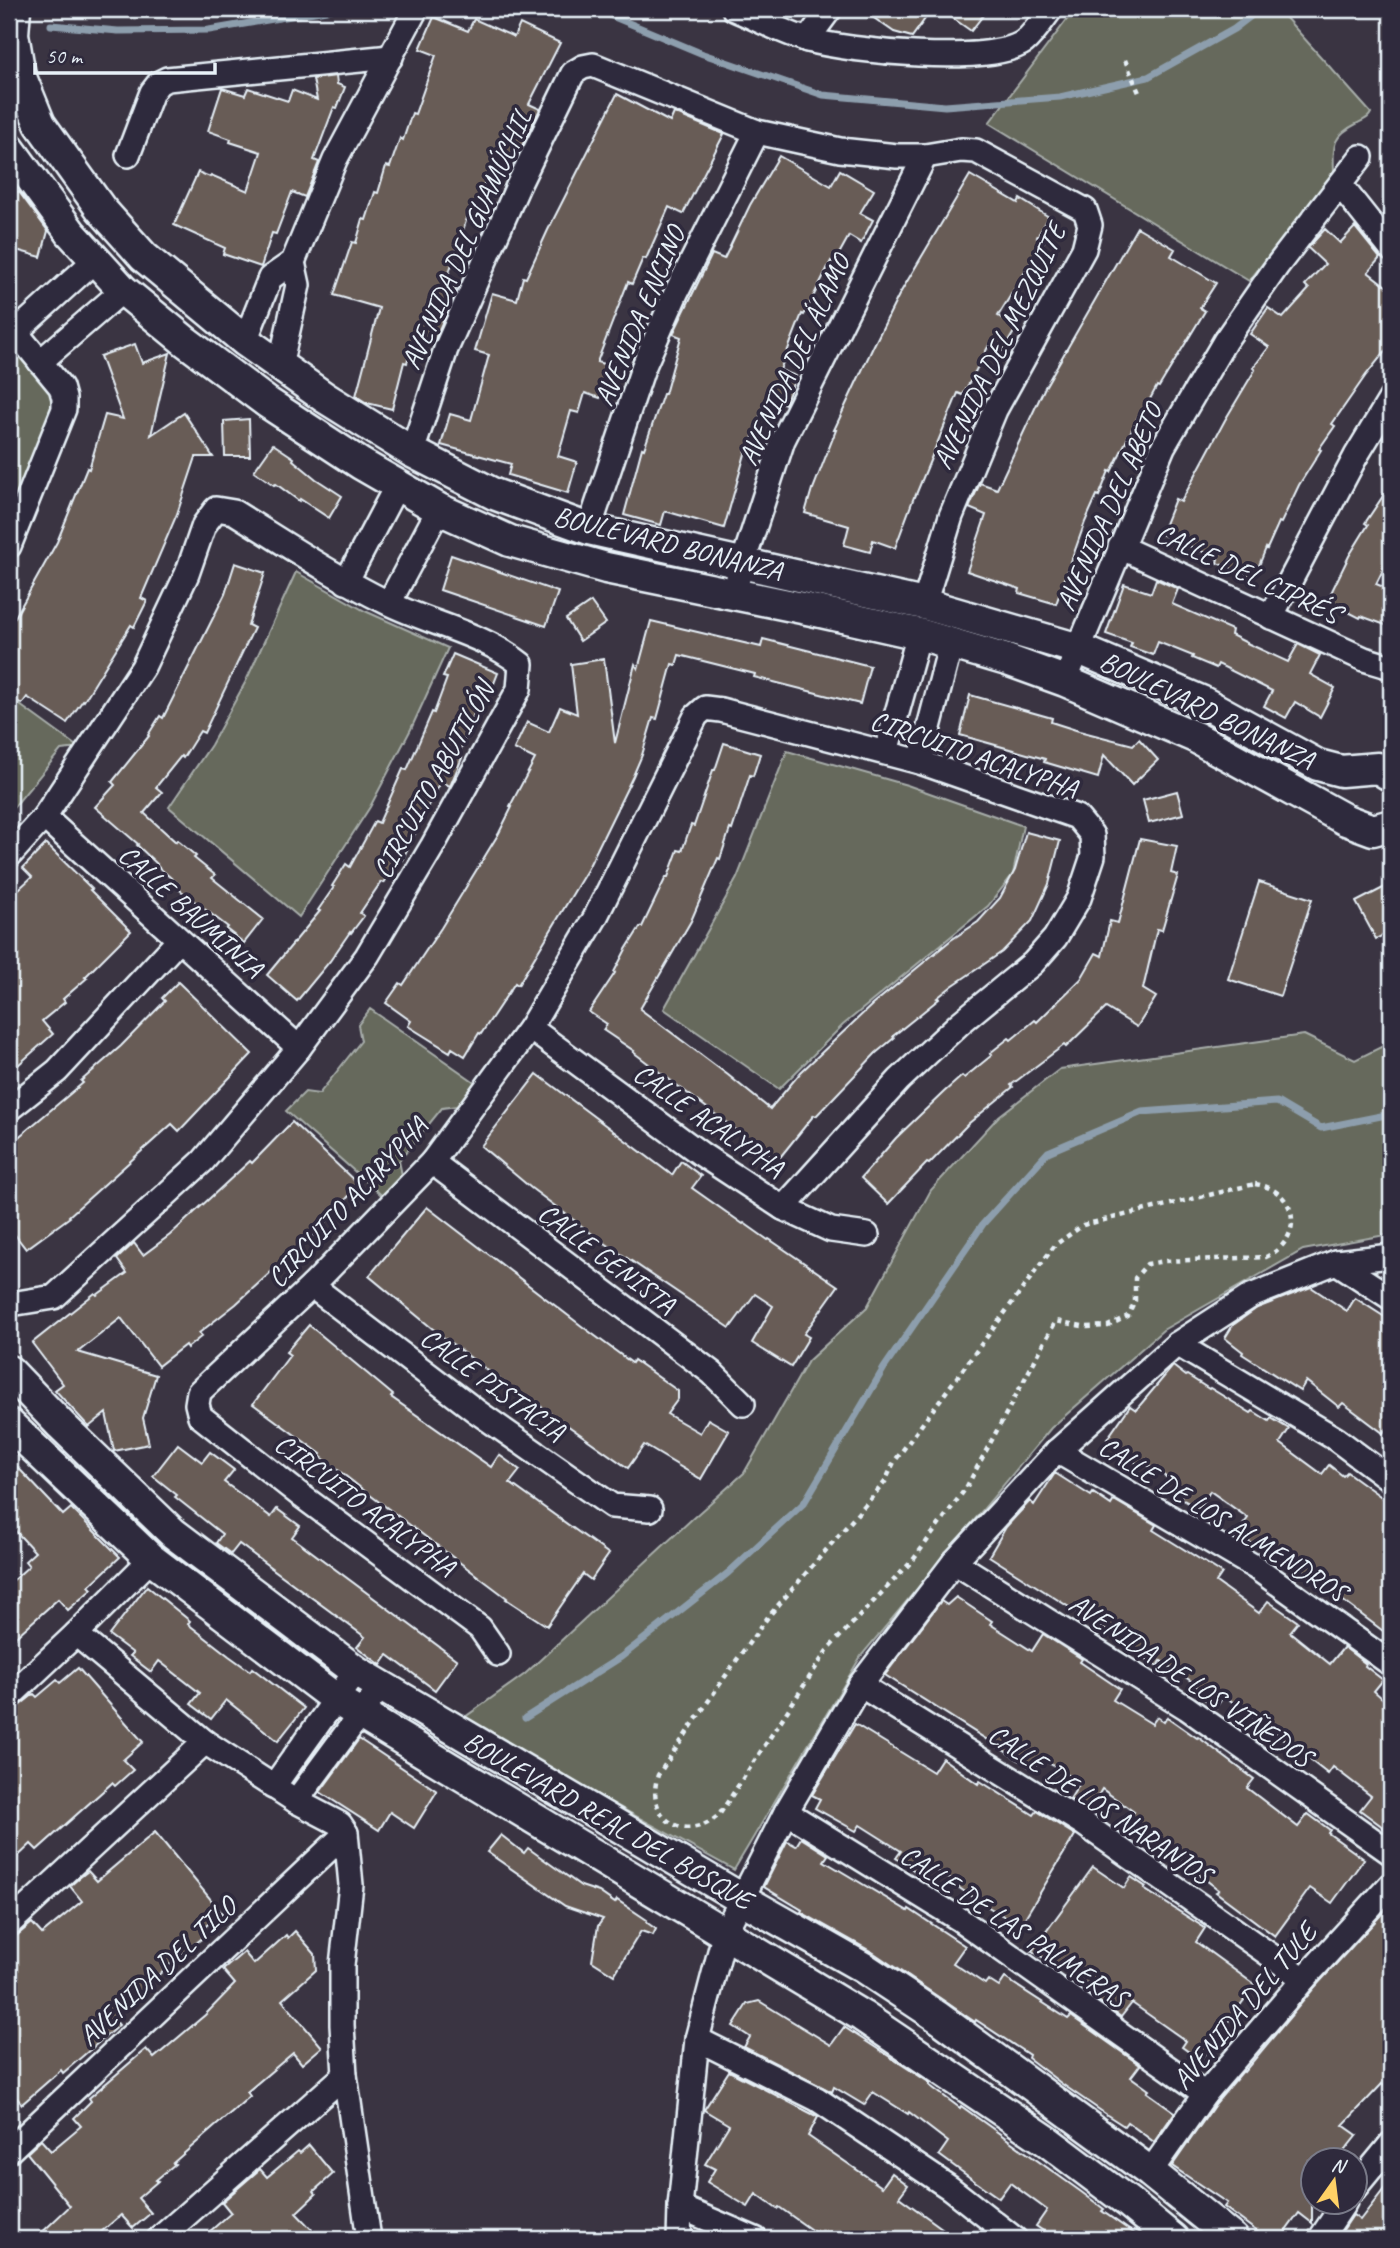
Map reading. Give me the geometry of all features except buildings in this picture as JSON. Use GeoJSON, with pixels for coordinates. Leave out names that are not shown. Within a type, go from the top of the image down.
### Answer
{"type":"FeatureCollection","features":[{"type":"Feature","properties":{"kind":"street","name":"BOULEVARD BONANZA"},"geometry":{"type":"LineString","coordinates":[[15,9],[13,34],[20,75],[40,124],[101,209],[144,257],[245,341],[324,397],[412,452],[494,494],[589,529],[924,604],[1079,649],[1201,701],[1318,765],[1340,771],[1378,768],[1391,776]]}},
{"type":"Feature","properties":{"kind":"street"},"geometry":{"type":"LineString","coordinates":[[245,341],[270,278],[293,262],[335,160],[416,9]]}},
{"type":"Feature","properties":{"kind":"street"},"geometry":{"type":"LineString","coordinates":[[734,9],[807,40],[890,53],[961,56],[1002,50],[1024,42],[1051,9]]}},
{"type":"Feature","properties":{"kind":"street"},"geometry":{"type":"LineString","coordinates":[[807,40],[830,9]]}},
{"type":"Feature","properties":{"kind":"street"},"geometry":{"type":"LineString","coordinates":[[128,155],[152,92],[159,83],[167,79],[391,57]]}},
{"type":"Feature","properties":{"kind":"street","name":"AVENIDA DEL MEZQUITE"},"geometry":{"type":"LineString","coordinates":[[593,65],[757,132],[840,150],[897,156],[976,151],[1085,210],[1090,225],[1084,249],[995,410],[951,516],[924,604]]}},
{"type":"Feature","properties":{"kind":"street","name":"AVENIDA DEL GUAMÚCHIL"},"geometry":{"type":"LineString","coordinates":[[412,452],[446,349],[518,186],[573,73],[593,65]]}},
{"type":"Feature","properties":{"kind":"street","name":"AVENIDA ENCINO"},"geometry":{"type":"LineString","coordinates":[[589,529],[643,368],[676,293],[757,132]]}},
{"type":"Feature","properties":{"kind":"street","name":"BOULEVARD BONANZA"},"geometry":{"type":"LineString","coordinates":[[9,148],[71,233],[123,290],[185,341],[268,403],[439,509],[510,541],[606,568],[812,610],[951,643],[1065,681],[1195,737],[1346,820],[1373,831],[1391,825]]}},
{"type":"Feature","properties":{"kind":"street","name":"AVENIDA DEL ÁLAMO"},"geometry":{"type":"LineString","coordinates":[[733,595],[783,440],[925,156]]}},
{"type":"Feature","properties":{"kind":"street","name":"AVENIDA DEL ABETO"},"geometry":{"type":"LineString","coordinates":[[1065,681],[1163,447],[1225,341],[1277,266],[1362,157]]}},
{"type":"Feature","properties":{"kind":"street"},"geometry":{"type":"LineString","coordinates":[[1341,186],[1391,249]]}},
{"type":"Feature","properties":{"kind":"street"},"geometry":{"type":"LineString","coordinates":[[71,233],[101,209]]}},
{"type":"Feature","properties":{"kind":"street"},"geometry":{"type":"LineString","coordinates":[[9,547],[64,409],[61,387],[12,328],[95,260]]}},
{"type":"Feature","properties":{"kind":"street"},"geometry":{"type":"LineString","coordinates":[[280,366],[298,285],[293,262]]}},
{"type":"Feature","properties":{"kind":"street"},"geometry":{"type":"LineString","coordinates":[[40,362],[123,290]]}},
{"type":"Feature","properties":{"kind":"street"},"geometry":{"type":"LineString","coordinates":[[1271,617],[1356,456],[1391,398]]}},
{"type":"Feature","properties":{"kind":"street"},"geometry":{"type":"LineString","coordinates":[[346,582],[397,485]]}},
{"type":"Feature","properties":{"kind":"street","name":"CIRCUITO ABUTILÓN"},"geometry":{"type":"LineString","coordinates":[[9,856],[44,817],[143,667],[187,574],[204,525],[216,509],[234,512],[346,582],[389,603],[502,649],[521,664],[519,689],[432,846],[373,945],[299,1048],[203,1161],[54,1297],[17,1303]]}},
{"type":"Feature","properties":{"kind":"street"},"geometry":{"type":"LineString","coordinates":[[389,603],[439,509]]}},
{"type":"Feature","properties":{"kind":"street","name":"CALLE DEL CIPRÉS"},"geometry":{"type":"LineString","coordinates":[[1120,547],[1364,659],[1391,667]]}},
{"type":"Feature","properties":{"kind":"street"},"geometry":{"type":"LineString","coordinates":[[886,752],[919,634]]}},
{"type":"Feature","properties":{"kind":"street"},"geometry":{"type":"LineString","coordinates":[[920,762],[951,643]]}},
{"type":"Feature","properties":{"kind":"street","name":"CIRCUITO ACALYPHA"},"geometry":{"type":"LineString","coordinates":[[530,1028],[596,918],[696,716],[705,708],[886,752],[1077,817],[1092,835],[1093,856],[1079,898],[1055,938],[1033,963],[960,1023],[899,1080],[783,1208]]}},
{"type":"Feature","properties":{"kind":"street","name":"CALLE BAUMINIA"},"geometry":{"type":"LineString","coordinates":[[44,817],[299,1048]]}},
{"type":"Feature","properties":{"kind":"street"},"geometry":{"type":"LineString","coordinates":[[9,1109],[57,1071],[179,940]]}},
{"type":"Feature","properties":{"kind":"street","name":"CIRCUITO ACARYPHA"},"geometry":{"type":"LineString","coordinates":[[197,1404],[199,1392],[312,1286],[432,1162],[530,1028]]}},
{"type":"Feature","properties":{"kind":"street","name":"CALLE ACALYPHA"},"geometry":{"type":"LineString","coordinates":[[530,1028],[701,1154],[783,1208],[831,1230],[867,1235]]}},
{"type":"Feature","properties":{"kind":"street","name":"CALLE GENISTA"},"geometry":{"type":"LineString","coordinates":[[432,1162],[712,1373],[743,1404]]}},
{"type":"Feature","properties":{"kind":"street"},"geometry":{"type":"LineString","coordinates":[[679,2239],[697,2039],[724,1932],[786,1812],[860,1685],[954,1562],[1057,1451],[1177,1345],[1251,1296],[1336,1262],[1391,1256]]}},
{"type":"Feature","properties":{"kind":"street"},"geometry":{"type":"LineString","coordinates":[[1336,1262],[1391,1298]]}},
{"type":"Feature","properties":{"kind":"street","name":"CALLE PISTACIA"},"geometry":{"type":"LineString","coordinates":[[312,1286],[476,1411],[612,1506],[650,1509]]}},
{"type":"Feature","properties":{"kind":"street"},"geometry":{"type":"LineString","coordinates":[[1177,1345],[1336,1439],[1391,1480]]}},
{"type":"Feature","properties":{"kind":"street","name":"BOULEVARD REAL DEL BOSQUE"},"geometry":{"type":"LineString","coordinates":[[9,1371],[173,1533],[368,1679],[864,1968],[938,2017],[1150,2172],[1233,2239]]}},
{"type":"Feature","properties":{"kind":"street","name":"CIRCUITO ACALYPHA"},"geometry":{"type":"LineString","coordinates":[[197,1404],[200,1416],[299,1494],[480,1628],[498,1654]]}},
{"type":"Feature","properties":{"kind":"street","name":"BOULEVARD REAL DEL BOSQUE"},"geometry":{"type":"LineString","coordinates":[[9,1424],[151,1559],[348,1707],[862,2016],[1035,2133],[1173,2239]]}},
{"type":"Feature","properties":{"kind":"street","name":"CALLE DE LOS ALMENDROS"},"geometry":{"type":"LineString","coordinates":[[1057,1451],[1255,1567],[1391,1664]]}},
{"type":"Feature","properties":{"kind":"street"},"geometry":{"type":"LineString","coordinates":[[9,1697],[151,1559]]}},
{"type":"Feature","properties":{"kind":"street","name":"AVENIDA DE LOS VIÑEDOS"},"geometry":{"type":"LineString","coordinates":[[954,1562],[1187,1708],[1391,1853]]}},
{"type":"Feature","properties":{"kind":"street"},"geometry":{"type":"LineString","coordinates":[[76,1634],[205,1742],[296,1801],[340,1824],[346,1833],[351,1885],[342,1965],[342,2025],[345,2075],[369,2239]]}},
{"type":"Feature","properties":{"kind":"street"},"geometry":{"type":"LineString","coordinates":[[296,1801],[348,1707],[368,1679]]}},
{"type":"Feature","properties":{"kind":"street","name":"CALLE DE LOS NARANJOS"},"geometry":{"type":"LineString","coordinates":[[860,1685],[1084,1824],[1304,1979]]}},
{"type":"Feature","properties":{"kind":"street"},"geometry":{"type":"LineString","coordinates":[[273,1787],[348,1707]]}},
{"type":"Feature","properties":{"kind":"street"},"geometry":{"type":"LineString","coordinates":[[9,1924],[205,1742]]}},
{"type":"Feature","properties":{"kind":"street","name":"CALLE DE LAS PALMERAS"},"geometry":{"type":"LineString","coordinates":[[786,1812],[959,1919],[1205,2094]]}},
{"type":"Feature","properties":{"kind":"street","name":"AVENIDA DEL TILO"},"geometry":{"type":"LineString","coordinates":[[9,2151],[346,1833]]}},
{"type":"Feature","properties":{"kind":"street","name":"AVENIDA DEL TULE"},"geometry":{"type":"LineString","coordinates":[[1150,2172],[1205,2094],[1304,1979],[1391,1884]]}},
{"type":"Feature","properties":{"kind":"street"},"geometry":{"type":"LineString","coordinates":[[697,2039],[817,2099],[950,2188],[1015,2239]]}},
{"type":"Feature","properties":{"kind":"street"},"geometry":{"type":"LineString","coordinates":[[159,2239],[345,2075]]}},
{"type":"Feature","properties":{"kind":"street"},"geometry":{"type":"LineString","coordinates":[[1368,2172],[1391,2144]]}},
{"type":"Feature","properties":{"kind":"street"},"geometry":{"type":"LineString","coordinates":[[680,2207],[755,2239]]}},
{"type":"Feature","properties":{"kind":"street"},"geometry":{"type":"LineString","coordinates":[[1320,2239],[1336,2216]]}},
{"type":"Feature","properties":{"kind":"path"},"geometry":{"type":"LineString","coordinates":[[1125,61],[1140,95]]}},
{"type":"Feature","properties":{"kind":"path"},"geometry":{"type":"LineString","coordinates":[[1255,1184],[1266,1185],[1277,1191],[1291,1209],[1293,1221],[1291,1233],[1277,1252],[1255,1258],[1147,1264],[1135,1279],[1135,1301],[1128,1316],[1108,1326],[1087,1327],[1056,1321],[966,1488],[913,1560],[828,1649],[719,1815],[710,1823],[687,1828],[666,1819],[654,1798],[657,1775],[768,1617],[885,1482],[894,1462],[1055,1245],[1083,1224],[1255,1184]]}},
{"type":"Feature","properties":{"kind":"path"},"geometry":{"type":"LineString","coordinates":[[1391,1185],[1391,1195]]}},
{"type":"Feature","properties":{"kind":"green space"},"geometry":{"type":"Polygon","coordinates":[[[1075,9],[1278,9],[1371,113],[1339,137],[1334,148],[1334,172],[1249,281],[989,123],[1075,9]]]}},
{"type":"Feature","properties":{"kind":"green space"},"geometry":{"type":"Polygon","coordinates":[[[9,342],[53,390],[57,406],[17,509],[9,512],[9,342]]]}},
{"type":"Feature","properties":{"kind":"green space"},"geometry":{"type":"Polygon","coordinates":[[[296,572],[365,611],[448,648],[411,729],[370,807],[299,917],[169,807],[211,745],[246,681],[296,572]]]}},
{"type":"Feature","properties":{"kind":"green space"},"geometry":{"type":"Polygon","coordinates":[[[9,697],[79,748],[61,750],[9,813],[9,697]]]}},
{"type":"Feature","properties":{"kind":"green space"},"geometry":{"type":"Polygon","coordinates":[[[787,751],[907,785],[1023,826],[1013,874],[988,906],[843,1025],[779,1089],[664,1009],[737,878],[787,751]]]}},
{"type":"Feature","properties":{"kind":"green space"},"geometry":{"type":"Polygon","coordinates":[[[370,1009],[476,1083],[457,1106],[442,1108],[399,1161],[403,1180],[386,1199],[286,1111],[305,1092],[319,1094],[361,1041],[358,1025],[370,1009]]]}},
{"type":"Feature","properties":{"kind":"green space"},"geometry":{"type":"Polygon","coordinates":[[[1304,1035],[1355,1060],[1391,1042],[1391,1234],[1303,1250],[1163,1330],[1051,1428],[861,1656],[734,1870],[461,1720],[525,1674],[744,1473],[808,1361],[867,1307],[931,1190],[999,1116],[1060,1069],[1304,1035]]]}},
{"type":"Feature","properties":{"kind":"waterway"},"geometry":{"type":"LineString","coordinates":[[51,25],[118,31],[209,30],[332,9]]}},
{"type":"Feature","properties":{"kind":"waterway"},"geometry":{"type":"LineString","coordinates":[[565,9],[607,14],[703,54],[823,95],[945,106],[1060,97],[1148,77],[1234,29],[1260,9]]}},
{"type":"Feature","properties":{"kind":"waterway"},"geometry":{"type":"LineString","coordinates":[[525,1718],[621,1657],[728,1573],[804,1503],[884,1368],[983,1224],[1048,1152],[1142,1112],[1277,1102],[1321,1128],[1391,1114]]}}]}
